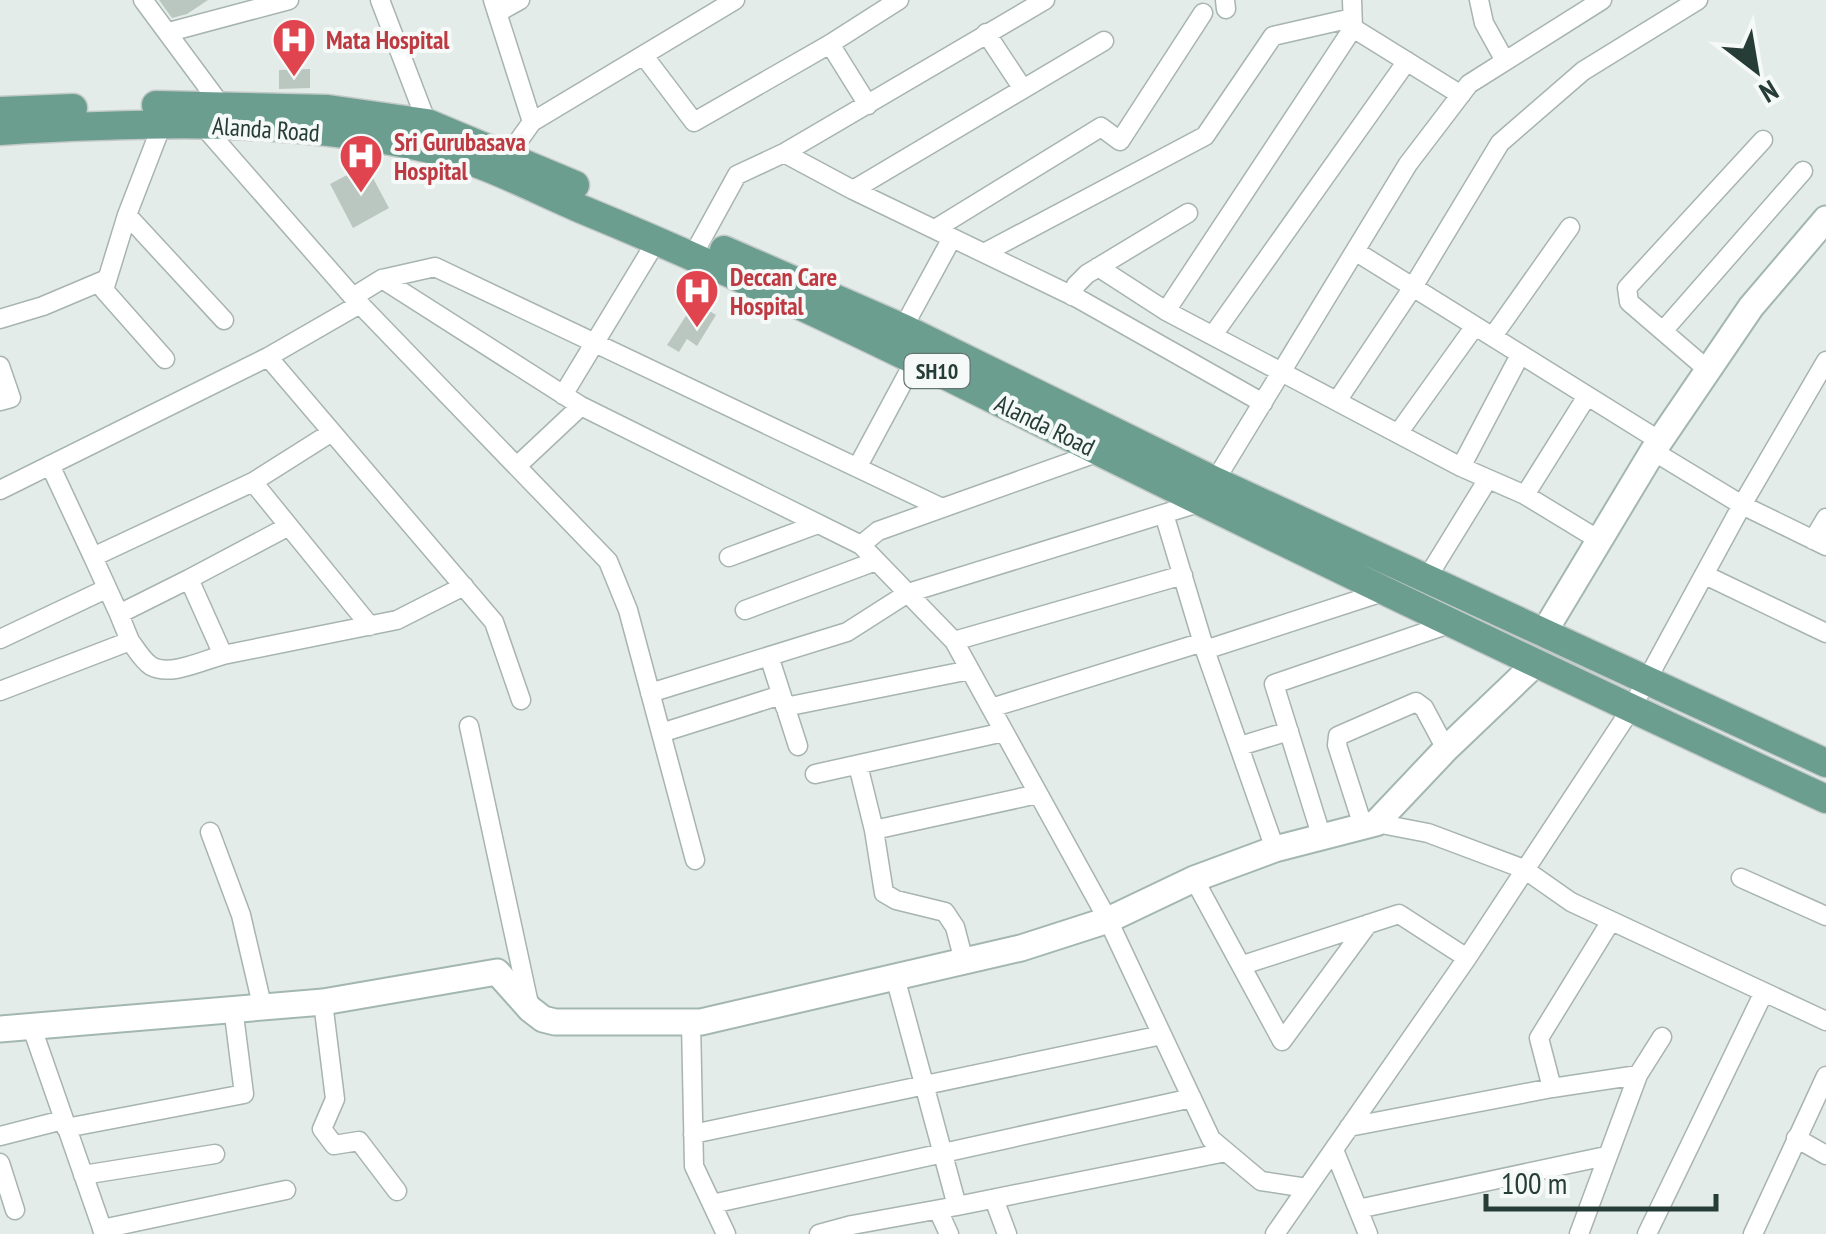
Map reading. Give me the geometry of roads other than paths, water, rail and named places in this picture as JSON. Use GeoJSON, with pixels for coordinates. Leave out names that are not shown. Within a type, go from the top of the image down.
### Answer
{"type":"FeatureCollection","features":[{"type":"Feature","properties":{"kind":"main road","name":"Alanda Road"},"geometry":{"type":"LineString","coordinates":[[0,111],[211,114],[328,108],[427,123],[496,162],[657,240],[697,247],[1099,452],[1428,578],[1826,764]]}},
{"type":"Feature","properties":{"kind":"main road","name":"Alanda Road"},"geometry":{"type":"LineString","coordinates":[[0,131],[162,122],[211,114],[368,137],[496,162],[903,328],[1386,591],[1826,799]]}},
{"type":"Feature","properties":{"kind":"street"},"geometry":{"type":"LineString","coordinates":[[143,0],[169,32],[211,114],[357,301],[608,560],[628,610],[695,860]]}},
{"type":"Feature","properties":{"kind":"street"},"geometry":{"type":"LineString","coordinates":[[169,32],[235,7],[289,0]]}},
{"type":"Feature","properties":{"kind":"street"},"geometry":{"type":"LineString","coordinates":[[380,0],[427,123]]}},
{"type":"Feature","properties":{"kind":"street"},"geometry":{"type":"LineString","coordinates":[[520,0],[495,6],[532,122]]}},
{"type":"Feature","properties":{"kind":"street"},"geometry":{"type":"LineString","coordinates":[[496,162],[532,122],[735,0]]}},
{"type":"Feature","properties":{"kind":"street"},"geometry":{"type":"LineString","coordinates":[[644,56],[694,122],[899,0]]}},
{"type":"Feature","properties":{"kind":"street"},"geometry":{"type":"LineString","coordinates":[[697,247],[737,175],[784,153],[1045,0]]}},
{"type":"Feature","properties":{"kind":"street"},"geometry":{"type":"LineString","coordinates":[[1479,0],[1484,22],[1505,61]]}},
{"type":"Feature","properties":{"kind":"street"},"geometry":{"type":"LineString","coordinates":[[650,693],[847,632],[908,593],[1164,514],[1209,492],[1408,164],[1460,95],[1469,84],[1602,0]]}},
{"type":"Feature","properties":{"kind":"street"},"geometry":{"type":"LineString","coordinates":[[1337,400],[1413,286],[1500,143],[1583,70],[1698,0]]}},
{"type":"Feature","properties":{"kind":"street"},"geometry":{"type":"LineString","coordinates":[[903,328],[943,234],[1101,126],[1120,141],[1203,13]]}},
{"type":"Feature","properties":{"kind":"street"},"geometry":{"type":"LineString","coordinates":[[1352,15],[1407,62],[1460,95]]}},
{"type":"Feature","properties":{"kind":"street"},"geometry":{"type":"LineString","coordinates":[[984,253],[1205,136],[1272,36],[1352,15]]}},
{"type":"Feature","properties":{"kind":"street"},"geometry":{"type":"LineString","coordinates":[[1166,310],[1352,15]]}},
{"type":"Feature","properties":{"kind":"street"},"geometry":{"type":"LineString","coordinates":[[986,33],[1023,89]]}},
{"type":"Feature","properties":{"kind":"street"},"geometry":{"type":"LineString","coordinates":[[853,190],[1104,41]]}},
{"type":"Feature","properties":{"kind":"street"},"geometry":{"type":"LineString","coordinates":[[830,44],[868,105]]}},
{"type":"Feature","properties":{"kind":"street"},"geometry":{"type":"LineString","coordinates":[[1213,335],[1407,62]]}},
{"type":"Feature","properties":{"kind":"street"},"geometry":{"type":"LineString","coordinates":[[162,122],[104,290],[165,359]]}},
{"type":"Feature","properties":{"kind":"street"},"geometry":{"type":"LineString","coordinates":[[1708,370],[1629,302],[1628,288],[1763,140]]}},
{"type":"Feature","properties":{"kind":"street"},"geometry":{"type":"LineString","coordinates":[[784,153],[1072,296],[1263,403]]}},
{"type":"Feature","properties":{"kind":"street"},"geometry":{"type":"LineString","coordinates":[[1663,332],[1803,171]]}},
{"type":"Feature","properties":{"kind":"street"},"geometry":{"type":"LineString","coordinates":[[1072,296],[1080,279],[1188,213]]}},
{"type":"Feature","properties":{"kind":"street"},"geometry":{"type":"LineString","coordinates":[[128,214],[224,320]]}},
{"type":"Feature","properties":{"kind":"street"},"geometry":{"type":"LineString","coordinates":[[1543,634],[1708,370],[1752,307],[1826,219]]}},
{"type":"Feature","properties":{"kind":"street"},"geometry":{"type":"LineString","coordinates":[[1493,336],[1570,227]]}},
{"type":"Feature","properties":{"kind":"street"},"geometry":{"type":"LineString","coordinates":[[563,395],[657,240]]}},
{"type":"Feature","properties":{"kind":"street"},"geometry":{"type":"LineString","coordinates":[[1355,251],[1587,396],[1742,504],[1820,543],[1826,518]]}},
{"type":"Feature","properties":{"kind":"street"},"geometry":{"type":"LineString","coordinates":[[0,490],[268,357],[357,301],[382,279],[434,267],[942,508]]}},
{"type":"Feature","properties":{"kind":"street"},"geometry":{"type":"LineString","coordinates":[[1098,267],[1166,310],[1461,467],[1525,495],[1599,540]]}},
{"type":"Feature","properties":{"kind":"street"},"geometry":{"type":"LineString","coordinates":[[0,319],[108,279]]}},
{"type":"Feature","properties":{"kind":"street"},"geometry":{"type":"LineString","coordinates":[[382,279],[581,406],[861,545],[954,641],[1108,920],[1211,1139],[1261,1180],[1307,1188]]}},
{"type":"Feature","properties":{"kind":"street"},"geometry":{"type":"LineString","coordinates":[[1400,432],[1475,326]]}},
{"type":"Feature","properties":{"kind":"street"},"geometry":{"type":"LineString","coordinates":[[1461,467],[1520,355]]}},
{"type":"Feature","properties":{"kind":"street"},"geometry":{"type":"LineString","coordinates":[[268,357],[494,622],[521,700]]}},
{"type":"Feature","properties":{"kind":"street"},"geometry":{"type":"LineString","coordinates":[[858,466],[915,360]]}},
{"type":"Feature","properties":{"kind":"street"},"geometry":{"type":"LineString","coordinates":[[1275,1234],[1467,958],[1631,708],[1742,504],[1826,361]]}},
{"type":"Feature","properties":{"kind":"street"},"geometry":{"type":"LineString","coordinates":[[0,366],[10,398],[0,401]]}},
{"type":"Feature","properties":{"kind":"street"},"geometry":{"type":"LineString","coordinates":[[1525,495],[1587,396]]}},
{"type":"Feature","properties":{"kind":"street"},"geometry":{"type":"LineString","coordinates":[[517,466],[581,406]]}},
{"type":"Feature","properties":{"kind":"street"},"geometry":{"type":"LineString","coordinates":[[94,557],[253,482],[332,432]]}},
{"type":"Feature","properties":{"kind":"street"},"geometry":{"type":"LineString","coordinates":[[861,545],[878,532],[1099,452]]}},
{"type":"Feature","properties":{"kind":"street"},"geometry":{"type":"LineString","coordinates":[[50,465],[130,641],[147,662],[160,669],[398,620],[464,586]]}},
{"type":"Feature","properties":{"kind":"street"},"geometry":{"type":"LineString","coordinates":[[1428,578],[1488,479]]}},
{"type":"Feature","properties":{"kind":"street"},"geometry":{"type":"LineString","coordinates":[[253,482],[370,626]]}},
{"type":"Feature","properties":{"kind":"street"},"geometry":{"type":"LineString","coordinates":[[1164,514],[1204,646],[1275,848]]}},
{"type":"Feature","properties":{"kind":"street"},"geometry":{"type":"LineString","coordinates":[[729,556],[818,524]]}},
{"type":"Feature","properties":{"kind":"street"},"geometry":{"type":"LineString","coordinates":[[118,614],[289,526]]}},
{"type":"Feature","properties":{"kind":"street"},"geometry":{"type":"LineString","coordinates":[[745,610],[876,561]]}},
{"type":"Feature","properties":{"kind":"street"},"geometry":{"type":"LineString","coordinates":[[1704,574],[1826,633]]}},
{"type":"Feature","properties":{"kind":"street"},"geometry":{"type":"LineString","coordinates":[[954,641],[1182,575]]}},
{"type":"Feature","properties":{"kind":"street"},"geometry":{"type":"LineString","coordinates":[[189,579],[223,655]]}},
{"type":"Feature","properties":{"kind":"street"},"geometry":{"type":"LineString","coordinates":[[2,634],[106,589]]}},
{"type":"Feature","properties":{"kind":"street"},"geometry":{"type":"LineString","coordinates":[[991,708],[1386,591]]}},
{"type":"Feature","properties":{"kind":"street"},"geometry":{"type":"LineString","coordinates":[[1322,838],[1274,684],[1456,622]]}},
{"type":"Feature","properties":{"kind":"street"},"geometry":{"type":"LineString","coordinates":[[0,691],[130,641]]}},
{"type":"Feature","properties":{"kind":"street"},"geometry":{"type":"LineString","coordinates":[[768,656],[798,746]]}},
{"type":"Feature","properties":{"kind":"street"},"geometry":{"type":"LineString","coordinates":[[1370,824],[1535,664]]}},
{"type":"Feature","properties":{"kind":"street"},"geometry":{"type":"LineString","coordinates":[[661,732],[783,701],[970,670]]}},
{"type":"Feature","properties":{"kind":"street"},"geometry":{"type":"LineString","coordinates":[[1370,824],[1337,746],[1338,736],[1416,702],[1424,708],[1446,749]]}},
{"type":"Feature","properties":{"kind":"street"},"geometry":{"type":"LineString","coordinates":[[469,726],[530,1009]]}},
{"type":"Feature","properties":{"kind":"street"},"geometry":{"type":"LineString","coordinates":[[1240,746],[1289,731]]}},
{"type":"Feature","properties":{"kind":"street"},"geometry":{"type":"LineString","coordinates":[[815,774],[1004,732]]}},
{"type":"Feature","properties":{"kind":"street"},"geometry":{"type":"LineString","coordinates":[[858,765],[884,893],[889,898],[945,912],[955,926],[964,960]]}},
{"type":"Feature","properties":{"kind":"street"},"geometry":{"type":"LineString","coordinates":[[874,830],[1038,794]]}},
{"type":"Feature","properties":{"kind":"street"},"geometry":{"type":"LineString","coordinates":[[0,1029],[323,1002],[497,972],[542,1019],[691,1022],[1021,948],[1108,920],[1194,879],[1275,848],[1370,824],[1428,833],[1524,869],[1571,902],[1826,1021]]}},
{"type":"Feature","properties":{"kind":"street"},"geometry":{"type":"LineString","coordinates":[[210,832],[241,915],[262,1005]]}},
{"type":"Feature","properties":{"kind":"street"},"geometry":{"type":"LineString","coordinates":[[1740,878],[1826,916]]}},
{"type":"Feature","properties":{"kind":"street"},"geometry":{"type":"LineString","coordinates":[[1194,879],[1282,1041],[1368,924]]}},
{"type":"Feature","properties":{"kind":"street"},"geometry":{"type":"LineString","coordinates":[[1242,966],[1399,914],[1467,958]]}},
{"type":"Feature","properties":{"kind":"street"},"geometry":{"type":"LineString","coordinates":[[1552,1088],[1539,1038],[1611,921]]}},
{"type":"Feature","properties":{"kind":"street"},"geometry":{"type":"LineString","coordinates":[[895,977],[942,1151],[949,1234]]}},
{"type":"Feature","properties":{"kind":"street"},"geometry":{"type":"LineString","coordinates":[[1646,1234],[1764,992]]}},
{"type":"Feature","properties":{"kind":"street"},"geometry":{"type":"LineString","coordinates":[[323,1002],[335,1099],[322,1129],[334,1145],[358,1141],[397,1191]]}},
{"type":"Feature","properties":{"kind":"street"},"geometry":{"type":"LineString","coordinates":[[0,1136],[244,1094],[233,1008]]}},
{"type":"Feature","properties":{"kind":"street"},"geometry":{"type":"LineString","coordinates":[[691,1022],[694,1166],[726,1234]]}},
{"type":"Feature","properties":{"kind":"street"},"geometry":{"type":"LineString","coordinates":[[30,1024],[103,1231],[286,1190]]}},
{"type":"Feature","properties":{"kind":"street"},"geometry":{"type":"LineString","coordinates":[[694,1134],[1162,1035]]}},
{"type":"Feature","properties":{"kind":"street"},"geometry":{"type":"LineString","coordinates":[[1579,1234],[1638,1075],[1662,1037]]}},
{"type":"Feature","properties":{"kind":"street"},"geometry":{"type":"LineString","coordinates":[[1349,1127],[1638,1075]]}},
{"type":"Feature","properties":{"kind":"street"},"geometry":{"type":"LineString","coordinates":[[1753,1234],[1826,1076]]}},
{"type":"Feature","properties":{"kind":"street"},"geometry":{"type":"LineString","coordinates":[[712,1204],[1192,1098]]}},
{"type":"Feature","properties":{"kind":"street"},"geometry":{"type":"LineString","coordinates":[[1796,1138],[1826,1155]]}},
{"type":"Feature","properties":{"kind":"street"},"geometry":{"type":"LineString","coordinates":[[1334,1150],[1368,1234]]}},
{"type":"Feature","properties":{"kind":"street"},"geometry":{"type":"LineString","coordinates":[[819,1234],[852,1224],[1226,1152]]}},
{"type":"Feature","properties":{"kind":"street"},"geometry":{"type":"LineString","coordinates":[[83,1175],[215,1154]]}},
{"type":"Feature","properties":{"kind":"street"},"geometry":{"type":"LineString","coordinates":[[1358,1209],[1606,1156]]}},
{"type":"Feature","properties":{"kind":"street"},"geometry":{"type":"LineString","coordinates":[[0,1163],[15,1210]]}},
{"type":"Feature","properties":{"kind":"street"},"geometry":{"type":"LineString","coordinates":[[994,1199],[1007,1234]]}},
{"type":"Feature","properties":{"kind":"place","name":"Mata Hospital"},"geometry":{"type":"Point","coordinates":[294,78]}},
{"type":"Feature","properties":{"kind":"place","name":"Sri Gurubasava Hospital"},"geometry":{"type":"Point","coordinates":[361,194]}},
{"type":"Feature","properties":{"kind":"place","name":"Deccan Care Hospital"},"geometry":{"type":"Point","coordinates":[697,329]}}]}
